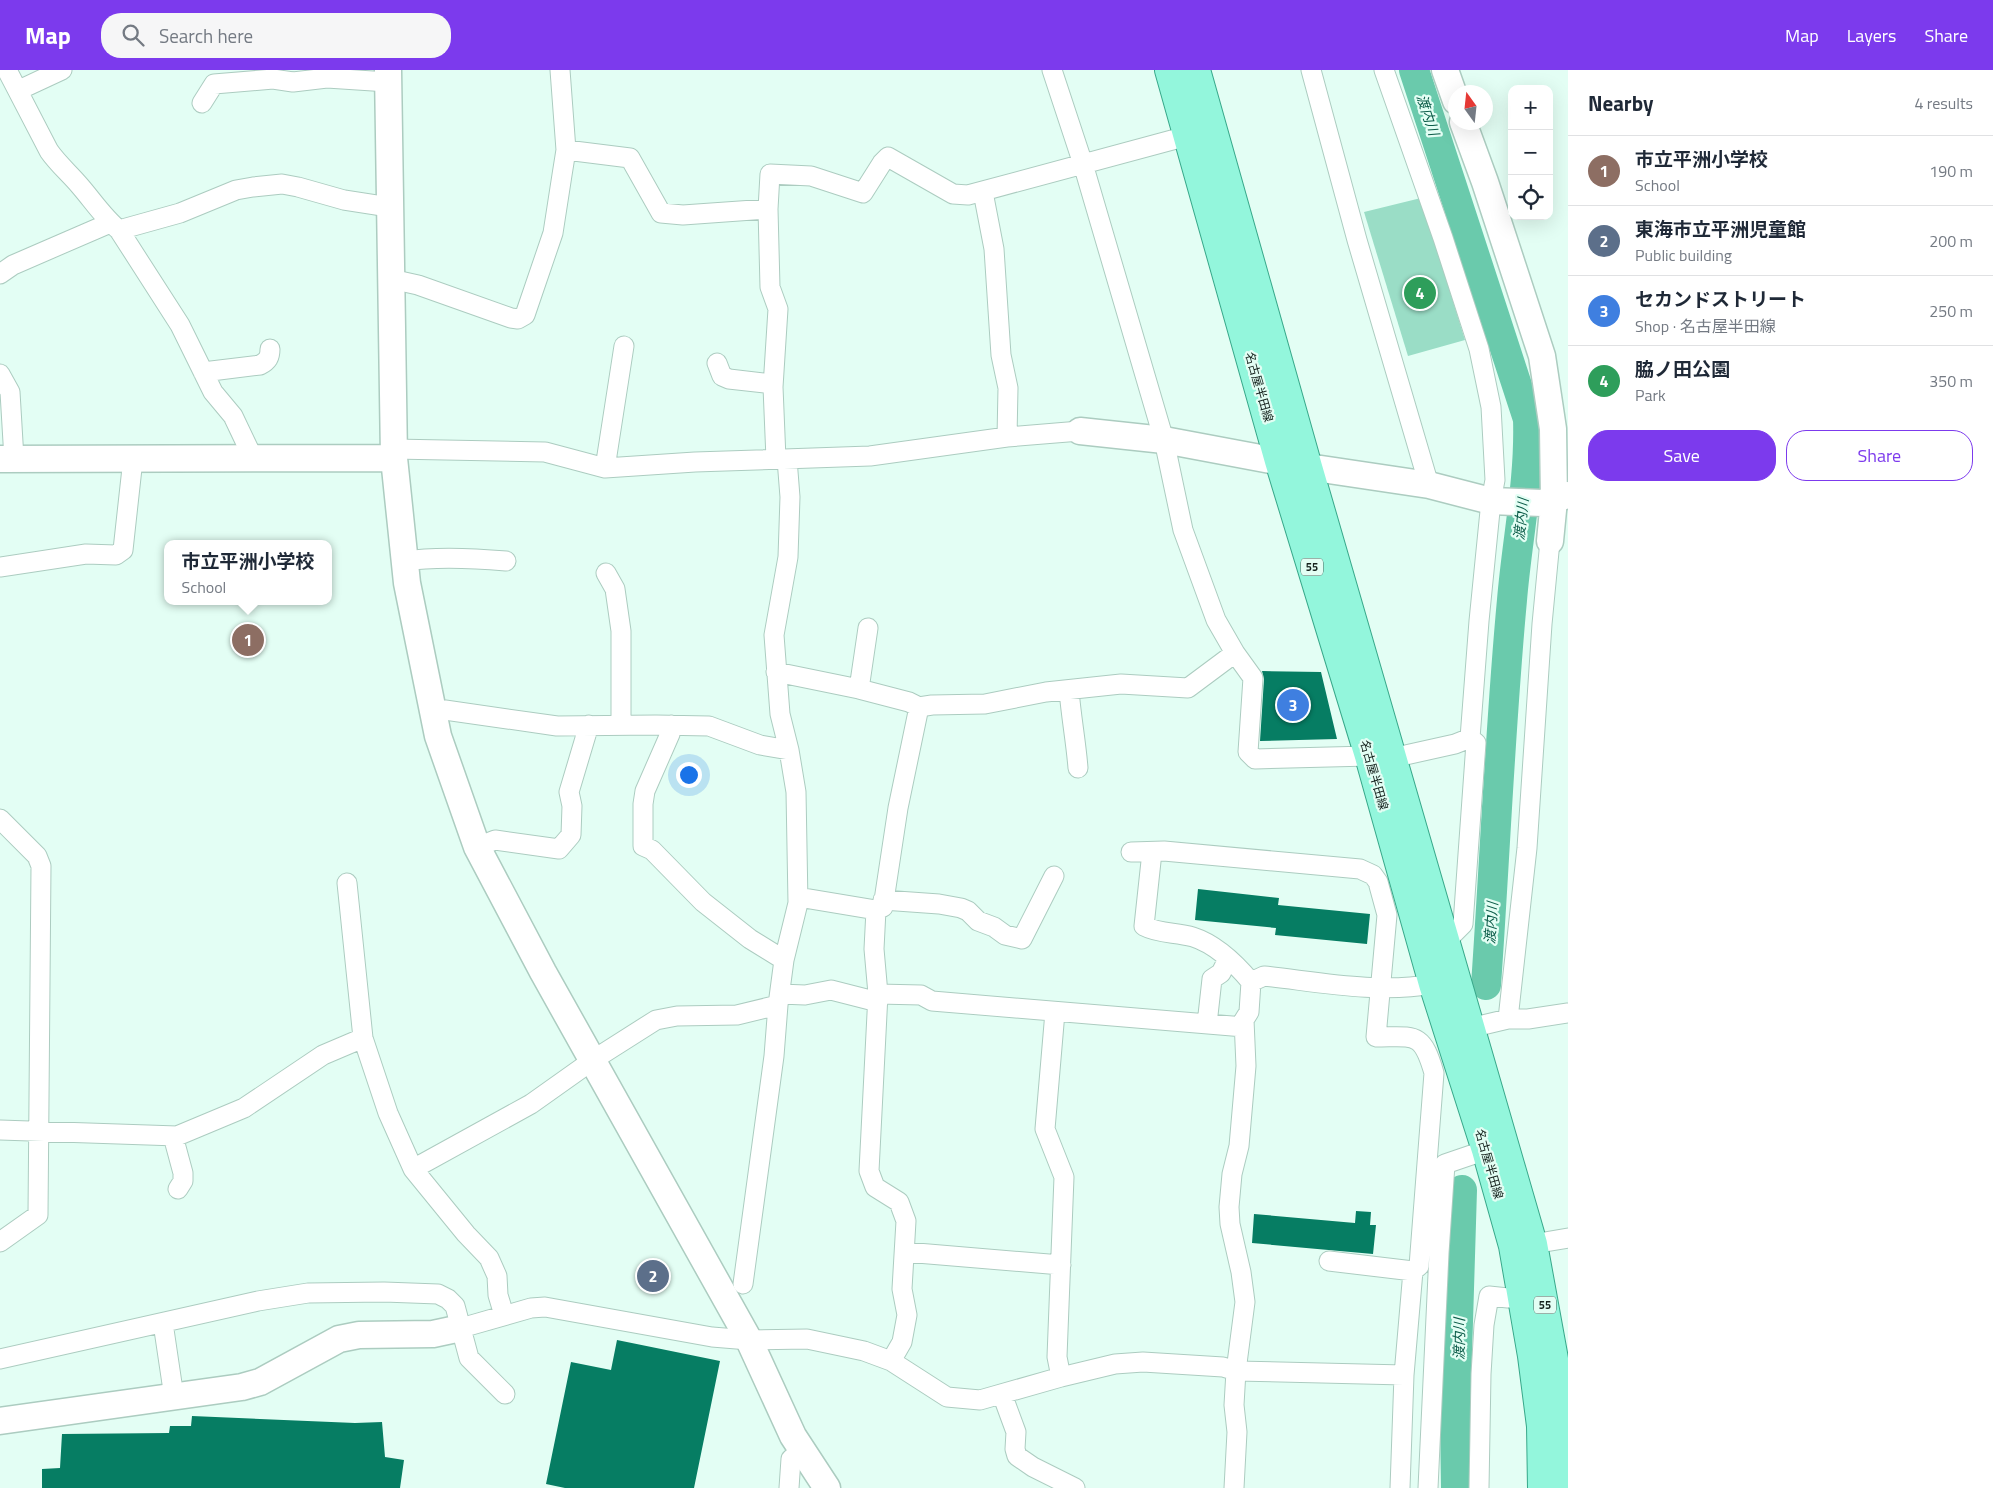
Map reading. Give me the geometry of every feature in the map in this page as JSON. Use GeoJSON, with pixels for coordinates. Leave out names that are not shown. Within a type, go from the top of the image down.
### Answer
{"type":"FeatureCollection","features":[{"type":"Feature","properties":{"kind":"main road","name":"名古屋半田線"},"geometry":{"type":"LineString","coordinates":[[1169,70],[1279,461],[1445,942],[1533,1244],[1567,1425],[1566,1488]]}},
{"type":"Feature","properties":{"kind":"main road","name":"名古屋半田線"},"geometry":{"type":"LineString","coordinates":[[1196,70],[1308,467],[1381,757],[1433,984],[1486,1150],[1513,1246],[1541,1426],[1542,1488]]}},
{"type":"Feature","properties":{"kind":"street"},"geometry":{"type":"LineString","coordinates":[[7,70],[58,163],[114,227],[180,324],[213,392],[233,416],[253,458]]}},
{"type":"Feature","properties":{"kind":"street"},"geometry":{"type":"LineString","coordinates":[[19,90],[62,70]]}},
{"type":"Feature","properties":{"kind":"street"},"geometry":{"type":"LineString","coordinates":[[391,279],[418,285],[511,318],[518,319],[525,315],[553,233],[566,150],[560,70]]}},
{"type":"Feature","properties":{"kind":"street"},"geometry":{"type":"LineString","coordinates":[[1052,70],[1083,164],[1164,440],[1184,530],[1216,620],[1252,678],[1248,752],[1255,759],[1381,757],[1455,744],[1470,738]]}},
{"type":"Feature","properties":{"kind":"street"},"geometry":{"type":"LineString","coordinates":[[1311,70],[1357,240],[1429,485]]}},
{"type":"Feature","properties":{"kind":"street"},"geometry":{"type":"LineString","coordinates":[[1384,70],[1443,238],[1479,349],[1491,407],[1496,501],[1478,621],[1470,738]]}},
{"type":"Feature","properties":{"kind":"street"},"geometry":{"type":"LineString","coordinates":[[1445,70],[1450,85]]}},
{"type":"Feature","properties":{"kind":"street"},"geometry":{"type":"LineString","coordinates":[[202,103],[214,84],[224,77],[273,79],[292,82],[326,78],[388,76],[394,453],[404,561],[432,712],[441,745],[477,847],[543,972],[749,1340],[793,1436],[827,1488]]}},
{"type":"Feature","properties":{"kind":"street"},"geometry":{"type":"LineString","coordinates":[[1466,130],[1542,356],[1554,429],[1555,499],[1542,634],[1527,848],[1508,1019]]}},
{"type":"Feature","properties":{"kind":"street"},"geometry":{"type":"LineString","coordinates":[[743,1284],[774,1056],[784,960],[798,903],[796,792],[789,750],[780,714],[774,635],[788,557],[790,497],[782,459],[773,384],[778,309],[770,287],[768,209],[770,174],[811,176],[863,193],[882,163],[888,157],[953,194],[968,195],[1187,136]]}},
{"type":"Feature","properties":{"kind":"street"},"geometry":{"type":"LineString","coordinates":[[566,150],[630,158],[661,214],[683,216],[768,209]]}},
{"type":"Feature","properties":{"kind":"street"},"geometry":{"type":"LineString","coordinates":[[0,274],[13,265],[114,227],[180,213],[236,190],[282,184],[344,200],[389,207]]}},
{"type":"Feature","properties":{"kind":"street"},"geometry":{"type":"LineString","coordinates":[[983,192],[994,249],[1001,355],[1008,388],[1007,437]]}},
{"type":"Feature","properties":{"kind":"street"},"geometry":{"type":"LineString","coordinates":[[605,468],[624,346]]}},
{"type":"Feature","properties":{"kind":"street"},"geometry":{"type":"LineString","coordinates":[[203,372],[260,365],[267,362],[270,349]]}},
{"type":"Feature","properties":{"kind":"street"},"geometry":{"type":"LineString","coordinates":[[717,364],[722,376],[728,380],[773,384]]}},
{"type":"Feature","properties":{"kind":"street"},"geometry":{"type":"LineString","coordinates":[[0,374],[10,392],[7,459],[253,458],[394,453],[545,452],[605,468],[870,456],[1007,437],[1080,431],[1164,440],[1308,467],[1429,485],[1496,501],[1555,499]]}},
{"type":"Feature","properties":{"kind":"street"},"geometry":{"type":"LineString","coordinates":[[0,567],[86,554],[116,555],[122,550],[133,459]]}},
{"type":"Feature","properties":{"kind":"street"},"geometry":{"type":"LineString","coordinates":[[404,561],[457,558],[506,561]]}},
{"type":"Feature","properties":{"kind":"street"},"geometry":{"type":"LineString","coordinates":[[606,573],[615,589],[621,631],[621,725]]}},
{"type":"Feature","properties":{"kind":"street"},"geometry":{"type":"LineString","coordinates":[[859,689],[868,628]]}},
{"type":"Feature","properties":{"kind":"street"},"geometry":{"type":"LineString","coordinates":[[776,672],[859,689],[909,702],[919,707],[985,704],[1020,696],[1121,684],[1188,688],[1235,653]]}},
{"type":"Feature","properties":{"kind":"street"},"geometry":{"type":"LineString","coordinates":[[1069,690],[1078,768]]}},
{"type":"Feature","properties":{"kind":"street"},"geometry":{"type":"LineString","coordinates":[[891,1361],[902,1342],[907,1315],[902,1289],[906,1221],[899,1202],[875,1187],[869,1171],[878,998],[874,949],[898,808],[919,707]]}},
{"type":"Feature","properties":{"kind":"street"},"geometry":{"type":"LineString","coordinates":[[432,712],[445,710],[557,726],[709,726],[760,745],[789,750]]}},
{"type":"Feature","properties":{"kind":"street"},"geometry":{"type":"LineString","coordinates":[[477,847],[495,840],[559,849],[571,835],[572,806],[569,792],[589,725]]}},
{"type":"Feature","properties":{"kind":"street"},"geometry":{"type":"LineString","coordinates":[[671,725],[670,734],[646,791],[643,804],[643,846],[652,850],[703,902],[750,939],[784,960]]}},
{"type":"Feature","properties":{"kind":"street"},"geometry":{"type":"LineString","coordinates":[[1445,942],[1463,924],[1476,742],[1470,738]]}},
{"type":"Feature","properties":{"kind":"street"},"geometry":{"type":"LineString","coordinates":[[0,819],[36,856],[41,866],[38,1216],[0,1242]]}},
{"type":"Feature","properties":{"kind":"street"},"geometry":{"type":"LineString","coordinates":[[1131,852],[1164,850],[1360,869],[1369,872],[1378,882],[1387,914],[1376,1037],[1412,1037],[1428,1051],[1434,1073],[1419,1266],[1413,1271],[1404,1375],[1400,1488]]}},
{"type":"Feature","properties":{"kind":"street"},"geometry":{"type":"LineString","coordinates":[[1152,852],[1144,926],[1154,932],[1194,937],[1228,959],[1251,982],[1249,1012],[1244,1020],[1246,1066],[1239,1146],[1232,1174],[1228,1207],[1245,1302],[1236,1371],[1234,1405],[1237,1432],[1234,1488]]}},
{"type":"Feature","properties":{"kind":"street"},"geometry":{"type":"LineString","coordinates":[[798,897],[880,905],[939,904],[961,908],[968,911],[978,921],[994,927],[1005,935],[1022,940],[1054,876]]}},
{"type":"Feature","properties":{"kind":"street"},"geometry":{"type":"LineString","coordinates":[[347,883],[364,1038],[388,1113],[413,1169],[466,1234],[489,1258],[497,1276],[498,1294],[504,1315]]}},
{"type":"Feature","properties":{"kind":"street"},"geometry":{"type":"LineString","coordinates":[[1207,1024],[1212,980],[1221,973],[1228,959]]}},
{"type":"Feature","properties":{"kind":"street"},"geometry":{"type":"LineString","coordinates":[[1251,982],[1264,976],[1401,989],[1433,984]]}},
{"type":"Feature","properties":{"kind":"street"},"geometry":{"type":"LineString","coordinates":[[413,1169],[531,1104],[593,1060],[656,1020],[665,1018],[737,1015],[779,1000],[831,990],[878,998],[921,995],[932,1001],[1244,1027]]}},
{"type":"Feature","properties":{"kind":"street"},"geometry":{"type":"LineString","coordinates":[[1055,1012],[1045,1129],[1064,1177],[1057,1357],[1061,1377]]}},
{"type":"Feature","properties":{"kind":"street"},"geometry":{"type":"LineString","coordinates":[[1470,1028],[1508,1019],[1528,1019],[1568,1013]]}},
{"type":"Feature","properties":{"kind":"street"},"geometry":{"type":"LineString","coordinates":[[0,1130],[174,1136],[244,1108],[323,1055],[364,1038]]}},
{"type":"Feature","properties":{"kind":"street"},"geometry":{"type":"LineString","coordinates":[[174,1136],[183,1173],[183,1181],[178,1189]]}},
{"type":"Feature","properties":{"kind":"street"},"geometry":{"type":"LineString","coordinates":[[1428,1488],[1445,1164],[1486,1150]]}},
{"type":"Feature","properties":{"kind":"street"},"geometry":{"type":"LineString","coordinates":[[1533,1244],[1568,1238]]}},
{"type":"Feature","properties":{"kind":"street"},"geometry":{"type":"LineString","coordinates":[[905,1252],[1061,1266]]}},
{"type":"Feature","properties":{"kind":"street"},"geometry":{"type":"LineString","coordinates":[[1329,1262],[1413,1271]]}},
{"type":"Feature","properties":{"kind":"street"},"geometry":{"type":"LineString","coordinates":[[0,1359],[258,1301],[308,1293],[384,1292],[438,1294],[448,1299],[454,1306],[469,1358],[505,1394]]}},
{"type":"Feature","properties":{"kind":"street"},"geometry":{"type":"LineString","coordinates":[[1479,1488],[1481,1374],[1484,1325],[1489,1296],[1508,1298],[1521,1296]]}},
{"type":"Feature","properties":{"kind":"street"},"geometry":{"type":"LineString","coordinates":[[0,1421],[242,1388],[260,1382],[340,1339],[359,1336],[434,1334],[531,1308],[557,1308],[712,1337],[749,1340],[807,1339],[864,1351],[891,1361],[947,1397],[980,1400],[1115,1364],[1143,1362],[1223,1367],[1236,1371],[1404,1375]]}},
{"type":"Feature","properties":{"kind":"street"},"geometry":{"type":"LineString","coordinates":[[163,1323],[174,1397]]}},
{"type":"Feature","properties":{"kind":"street"},"geometry":{"type":"LineString","coordinates":[[1002,1394],[1016,1432],[1015,1449],[1017,1456],[1033,1467],[1075,1488]]}},
{"type":"Feature","properties":{"kind":"street"},"geometry":{"type":"LineString","coordinates":[[789,1488],[791,1460],[802,1450]]}},
{"type":"Feature","properties":{"kind":"green space"},"geometry":{"type":"Polygon","coordinates":[[[1421,198],[1465,340],[1408,356],[1364,212],[1421,198]]]}},
{"type":"Feature","properties":{"kind":"building"},"geometry":{"type":"Polygon","coordinates":[[[1262,671],[1321,672],[1337,739],[1260,741],[1264,679],[1262,671]]]}},
{"type":"Feature","properties":{"kind":"building"},"geometry":{"type":"Polygon","coordinates":[[[1198,889],[1279,898],[1278,905],[1370,914],[1367,944],[1275,935],[1276,928],[1195,920],[1198,889]]]}},
{"type":"Feature","properties":{"kind":"building"},"geometry":{"type":"Polygon","coordinates":[[[1356,1211],[1371,1212],[1370,1225],[1376,1225],[1373,1254],[1252,1243],[1254,1214],[1355,1223],[1356,1211]]]}},
{"type":"Feature","properties":{"kind":"building"},"geometry":{"type":"Polygon","coordinates":[[[617,1340],[720,1361],[694,1488],[565,1488],[546,1484],[571,1362],[611,1370],[617,1340]]]}},
{"type":"Feature","properties":{"kind":"building"},"geometry":{"type":"Polygon","coordinates":[[[192,1416],[355,1423],[382,1422],[385,1457],[404,1460],[400,1488],[42,1488],[42,1469],[60,1468],[62,1434],[169,1433],[170,1426],[191,1426],[192,1416]]]}},
{"type":"Feature","properties":{"kind":"waterway","name":"渡内川"},"geometry":{"type":"LineString","coordinates":[[1414,70],[1528,419],[1527,465],[1514,577],[1504,696],[1486,985]]}},
{"type":"Feature","properties":{"kind":"waterway","name":"渡内川"},"geometry":{"type":"LineString","coordinates":[[1456,1488],[1455,1420],[1462,1190]]}},
{"type":"Feature","properties":{"kind":"place","name":"脇ノ田公園"},"geometry":{"type":"Point","coordinates":[1420,293]}},
{"type":"Feature","properties":{"kind":"place","name":"市立平洲小学校"},"geometry":{"type":"Point","coordinates":[248,640]}},
{"type":"Feature","properties":{"kind":"place","name":"セカンドストリート"},"geometry":{"type":"Point","coordinates":[1293,705]}},
{"type":"Feature","properties":{"kind":"place","name":"東海市立平洲児童館"},"geometry":{"type":"Point","coordinates":[653,1276]}}]}
